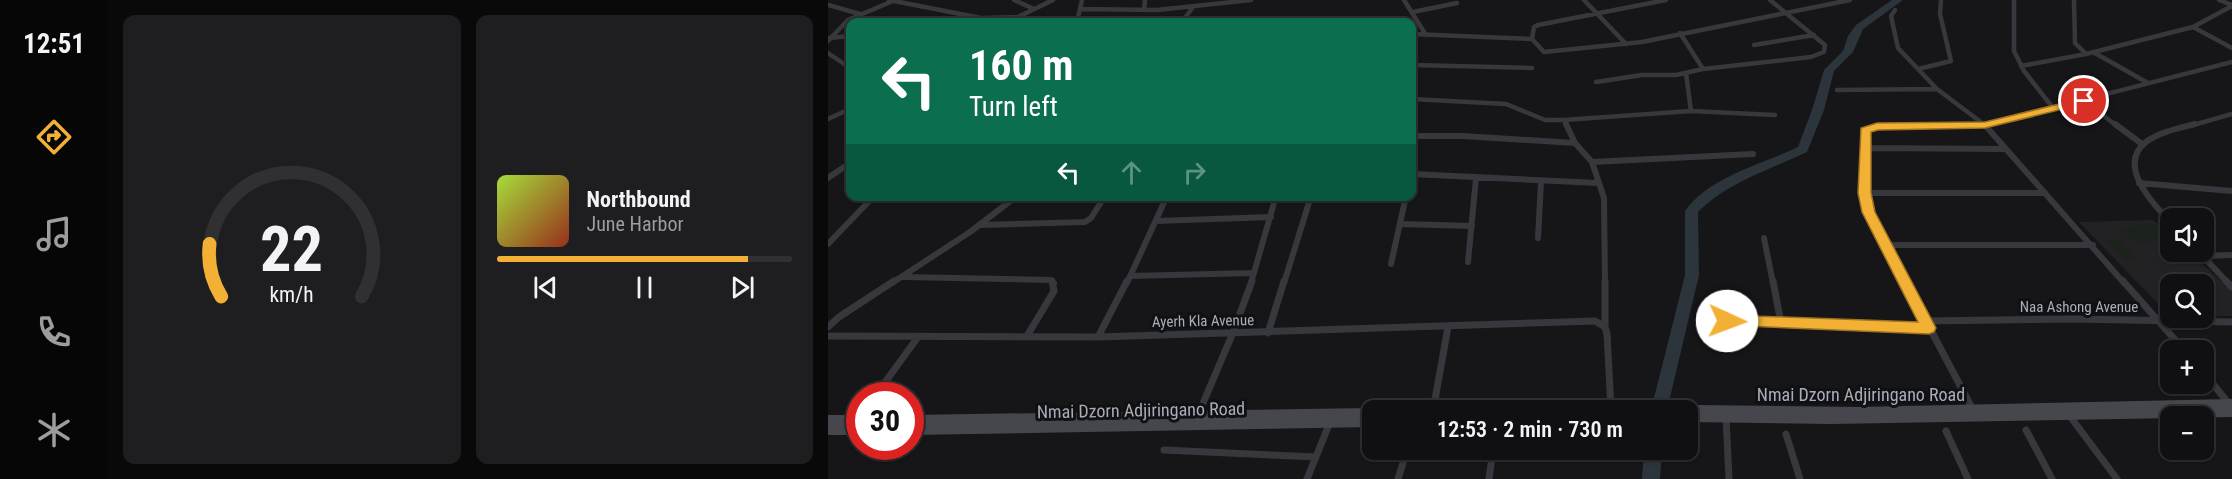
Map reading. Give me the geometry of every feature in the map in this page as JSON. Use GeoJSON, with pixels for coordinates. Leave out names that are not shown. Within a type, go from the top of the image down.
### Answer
{"type":"FeatureCollection","features":[{"type":"Feature","properties":{"kind":"main road","name":"Nmai Dzorn Adjiringano Road"},"geometry":{"type":"LineString","coordinates":[[1698,417],[1832,419],[2231,407]]}},
{"type":"Feature","properties":{"kind":"main road","name":"Nmai Dzorn Adjiringano Road"},"geometry":{"type":"LineString","coordinates":[[1698,410],[2066,411]]}},
{"type":"Feature","properties":{"kind":"main road","name":"Nmai Dzorn Adjiringano Road"},"geometry":{"type":"LineString","coordinates":[[924,427],[936,424],[1198,415],[1362,412]]}},
{"type":"Feature","properties":{"kind":"main road"},"geometry":{"type":"LineString","coordinates":[[828,420],[846,421]]}},
{"type":"Feature","properties":{"kind":"main road","name":"Nmai Dzorn Adjiringano Road"},"geometry":{"type":"LineString","coordinates":[[924,422],[936,424],[1362,422]]}},
{"type":"Feature","properties":{"kind":"main road"},"geometry":{"type":"LineString","coordinates":[[828,430],[846,425]]}},
{"type":"Feature","properties":{"kind":"street"},"geometry":{"type":"LineString","coordinates":[[853,18],[891,0],[981,18],[1018,17],[1053,0]]}},
{"type":"Feature","properties":{"kind":"street"},"geometry":{"type":"LineString","coordinates":[[1014,0],[1034,9]]}},
{"type":"Feature","properties":{"kind":"street"},"geometry":{"type":"LineString","coordinates":[[1078,18],[1082,0]]}},
{"type":"Feature","properties":{"kind":"street"},"geometry":{"type":"LineString","coordinates":[[1144,10],[1145,0]]}},
{"type":"Feature","properties":{"kind":"street"},"geometry":{"type":"LineString","coordinates":[[1081,9],[1144,10],[1251,0]]}},
{"type":"Feature","properties":{"kind":"street"},"geometry":{"type":"LineString","coordinates":[[1404,0],[1426,35]]}},
{"type":"Feature","properties":{"kind":"street"},"geometry":{"type":"LineString","coordinates":[[1584,0],[1626,44]]}},
{"type":"Feature","properties":{"kind":"street"},"geometry":{"type":"LineString","coordinates":[[1532,39],[1536,26],[1666,0]]}},
{"type":"Feature","properties":{"kind":"street"},"geometry":{"type":"LineString","coordinates":[[1596,82],[1642,75],[1686,73],[1820,55],[1826,48],[1814,35],[1770,0]]}},
{"type":"Feature","properties":{"kind":"street"},"geometry":{"type":"LineString","coordinates":[[1532,39],[1540,50],[1546,52],[1626,44],[1850,0]]}},
{"type":"Feature","properties":{"kind":"street"},"geometry":{"type":"LineString","coordinates":[[1918,69],[1951,62],[1940,14],[1941,0]]}},
{"type":"Feature","properties":{"kind":"street"},"geometry":{"type":"LineString","coordinates":[[2014,0],[2013,45],[2021,66],[2053,108]]}},
{"type":"Feature","properties":{"kind":"street"},"geometry":{"type":"LineString","coordinates":[[2074,0],[2075,43],[2086,54]]}},
{"type":"Feature","properties":{"kind":"street"},"geometry":{"type":"LineString","coordinates":[[2219,0],[2232,5]]}},
{"type":"Feature","properties":{"kind":"street"},"geometry":{"type":"LineString","coordinates":[[1413,12],[1457,3]]}},
{"type":"Feature","properties":{"kind":"street"},"geometry":{"type":"LineString","coordinates":[[828,5],[860,14]]}},
{"type":"Feature","properties":{"kind":"street"},"geometry":{"type":"LineString","coordinates":[[2021,66],[2086,54],[2193,27],[2232,5]]}},
{"type":"Feature","properties":{"kind":"street"},"geometry":{"type":"LineString","coordinates":[[1185,18],[1193,7]]}},
{"type":"Feature","properties":{"kind":"street"},"geometry":{"type":"LineString","coordinates":[[1895,10],[1891,16],[1896,43],[1918,69],[1936,89],[1985,125],[2160,320]]}},
{"type":"Feature","properties":{"kind":"street"},"geometry":{"type":"LineString","coordinates":[[829,39],[836,28],[846,22]]}},
{"type":"Feature","properties":{"kind":"street"},"geometry":{"type":"LineString","coordinates":[[2193,27],[2232,48]]}},
{"type":"Feature","properties":{"kind":"street"},"geometry":{"type":"LineString","coordinates":[[1680,33],[1703,69]]}},
{"type":"Feature","properties":{"kind":"street"},"geometry":{"type":"LineString","coordinates":[[1416,34],[1532,39]]}},
{"type":"Feature","properties":{"kind":"street"},"geometry":{"type":"LineString","coordinates":[[1754,45],[1814,35]]}},
{"type":"Feature","properties":{"kind":"street"},"geometry":{"type":"LineString","coordinates":[[829,39],[846,37]]}},
{"type":"Feature","properties":{"kind":"street"},"geometry":{"type":"LineString","coordinates":[[2093,52],[2148,83]]}},
{"type":"Feature","properties":{"kind":"street"},"geometry":{"type":"LineString","coordinates":[[828,53],[846,65]]}},
{"type":"Feature","properties":{"kind":"street"},"geometry":{"type":"LineString","coordinates":[[1973,410],[1869,212],[1864,193],[1864,134],[1869,127],[1985,125],[2232,62]]}},
{"type":"Feature","properties":{"kind":"street"},"geometry":{"type":"LineString","coordinates":[[1416,65],[1532,68]]}},
{"type":"Feature","properties":{"kind":"street"},"geometry":{"type":"LineString","coordinates":[[1686,73],[1691,111]]}},
{"type":"Feature","properties":{"kind":"street"},"geometry":{"type":"LineString","coordinates":[[1837,90],[1936,89]]}},
{"type":"Feature","properties":{"kind":"street"},"geometry":{"type":"LineString","coordinates":[[1416,99],[1506,104],[1545,120],[1691,111],[1775,115]]}},
{"type":"Feature","properties":{"kind":"street"},"geometry":{"type":"LineString","coordinates":[[2084,101],[2142,144]]}},
{"type":"Feature","properties":{"kind":"street"},"geometry":{"type":"LineString","coordinates":[[829,118],[846,111]]}},
{"type":"Feature","properties":{"kind":"street"},"geometry":{"type":"LineString","coordinates":[[2160,211],[2139,183],[2136,158],[2142,144],[2158,135],[2232,114]]}},
{"type":"Feature","properties":{"kind":"street"},"geometry":{"type":"LineString","coordinates":[[1564,120],[1575,143],[1592,162],[1604,198],[1605,327],[1610,400]]}},
{"type":"Feature","properties":{"kind":"street"},"geometry":{"type":"LineString","coordinates":[[1416,136],[1463,136],[1575,143]]}},
{"type":"Feature","properties":{"kind":"street"},"geometry":{"type":"LineString","coordinates":[[1864,148],[2007,149]]}},
{"type":"Feature","properties":{"kind":"street"},"geometry":{"type":"LineString","coordinates":[[1592,162],[1754,154]]}},
{"type":"Feature","properties":{"kind":"street"},"geometry":{"type":"LineString","coordinates":[[828,178],[846,166]]}},
{"type":"Feature","properties":{"kind":"street"},"geometry":{"type":"LineString","coordinates":[[1416,174],[1598,183]]}},
{"type":"Feature","properties":{"kind":"street"},"geometry":{"type":"LineString","coordinates":[[1468,262],[1476,178]]}},
{"type":"Feature","properties":{"kind":"street"},"geometry":{"type":"LineString","coordinates":[[1539,238],[1541,182]]}},
{"type":"Feature","properties":{"kind":"street"},"geometry":{"type":"LineString","coordinates":[[2139,183],[2232,191]]}},
{"type":"Feature","properties":{"kind":"street"},"geometry":{"type":"LineString","coordinates":[[1864,193],[2045,193]]}},
{"type":"Feature","properties":{"kind":"street"},"geometry":{"type":"LineString","coordinates":[[828,244],[869,201]]}},
{"type":"Feature","properties":{"kind":"street"},"geometry":{"type":"LineString","coordinates":[[828,327],[839,317],[903,277],[1011,201]]}},
{"type":"Feature","properties":{"kind":"street"},"geometry":{"type":"LineString","coordinates":[[980,225],[1085,222],[1091,218],[1102,201]]}},
{"type":"Feature","properties":{"kind":"street"},"geometry":{"type":"LineString","coordinates":[[1098,337],[1130,276],[1165,201]]}},
{"type":"Feature","properties":{"kind":"street"},"geometry":{"type":"LineString","coordinates":[[1198,415],[1219,371],[1254,273],[1275,201]]}},
{"type":"Feature","properties":{"kind":"street"},"geometry":{"type":"LineString","coordinates":[[1268,333],[1309,201]]}},
{"type":"Feature","properties":{"kind":"street"},"geometry":{"type":"LineString","coordinates":[[1391,264],[1405,201]]}},
{"type":"Feature","properties":{"kind":"street"},"geometry":{"type":"LineString","coordinates":[[1156,221],[1271,218]]}},
{"type":"Feature","properties":{"kind":"street"},"geometry":{"type":"LineString","coordinates":[[1400,224],[1472,226]]}},
{"type":"Feature","properties":{"kind":"street"},"geometry":{"type":"LineString","coordinates":[[1764,238],[1781,323]]}},
{"type":"Feature","properties":{"kind":"street"},"geometry":{"type":"LineString","coordinates":[[1885,245],[2093,245]]}},
{"type":"Feature","properties":{"kind":"street"},"geometry":{"type":"LineString","coordinates":[[2214,254],[2232,255]]}},
{"type":"Feature","properties":{"kind":"street"},"geometry":{"type":"LineString","coordinates":[[2209,262],[2232,287]]}},
{"type":"Feature","properties":{"kind":"street"},"geometry":{"type":"LineString","coordinates":[[1130,276],[1254,273]]}},
{"type":"Feature","properties":{"kind":"street"},"geometry":{"type":"LineString","coordinates":[[903,277],[1051,280],[1054,283],[1054,291],[1027,336]]}},
{"type":"Feature","properties":{"kind":"street"},"geometry":{"type":"LineString","coordinates":[[828,318],[839,317]]}},
{"type":"Feature","properties":{"kind":"street","name":"Naa Ashong Avenue"},"geometry":{"type":"LineString","coordinates":[[1727,321],[1927,324],[2074,319],[2160,320]]}},
{"type":"Feature","properties":{"kind":"street","name":"Ayerh Kla Avenue"},"geometry":{"type":"LineString","coordinates":[[828,336],[1098,337],[1595,321],[1605,327]]}},
{"type":"Feature","properties":{"kind":"street","name":"Naa Ashong Avenue"},"geometry":{"type":"LineString","coordinates":[[2214,322],[2232,322]]}},
{"type":"Feature","properties":{"kind":"street"},"geometry":{"type":"LineString","coordinates":[[1435,400],[1448,327]]}},
{"type":"Feature","properties":{"kind":"street"},"geometry":{"type":"LineString","coordinates":[[2166,328],[2176,340]]}},
{"type":"Feature","properties":{"kind":"street"},"geometry":{"type":"LineString","coordinates":[[885,382],[918,337]]}},
{"type":"Feature","properties":{"kind":"street"},"geometry":{"type":"LineString","coordinates":[[2214,386],[2231,407]]}},
{"type":"Feature","properties":{"kind":"street"},"geometry":{"type":"LineString","coordinates":[[2066,411],[2117,479]]}},
{"type":"Feature","properties":{"kind":"street"},"geometry":{"type":"LineString","coordinates":[[1726,417],[1729,479]]}},
{"type":"Feature","properties":{"kind":"street"},"geometry":{"type":"LineString","coordinates":[[1307,479],[1330,422]]}},
{"type":"Feature","properties":{"kind":"street"},"geometry":{"type":"LineString","coordinates":[[2026,430],[2052,479]]}},
{"type":"Feature","properties":{"kind":"street"},"geometry":{"type":"LineString","coordinates":[[1946,431],[1968,479]]}},
{"type":"Feature","properties":{"kind":"street"},"geometry":{"type":"LineString","coordinates":[[1786,434],[1800,479]]}},
{"type":"Feature","properties":{"kind":"street"},"geometry":{"type":"LineString","coordinates":[[1164,450],[1316,457]]}},
{"type":"Feature","properties":{"kind":"street"},"geometry":{"type":"LineString","coordinates":[[1398,479],[1404,460]]}},
{"type":"Feature","properties":{"kind":"street"},"geometry":{"type":"LineString","coordinates":[[1490,479],[1492,460]]}},
{"type":"Feature","properties":{"kind":"shaded area"},"geometry":{"type":"Polygon","coordinates":[[[2153,220],[2160,226],[2160,262],[2200,262],[2213,274],[2160,274],[2160,306],[2079,222],[2153,220]]]}},
{"type":"Feature","properties":{"kind":"shaded area"},"geometry":{"type":"Polygon","coordinates":[[[2152,223],[2160,230],[2160,241],[2137,244],[2119,228],[2152,223]]]}},
{"type":"Feature","properties":{"kind":"shaded area"},"geometry":{"type":"Polygon","coordinates":[[[2117,239],[2139,261],[2126,262],[2104,240],[2117,239]]]}},
{"type":"Feature","properties":{"kind":"shaded area"},"geometry":{"type":"Polygon","coordinates":[[[2214,275],[2232,291],[2232,316],[2214,316],[2214,275]]]}},
{"type":"Feature","properties":{"kind":"waterway"},"geometry":{"type":"LineString","coordinates":[[1661,400],[1692,275],[1691,211],[1715,190],[1729,182],[1803,149],[1818,110],[1829,70],[1848,52],[1853,36],[1859,27],[1898,0]]}},
{"type":"Feature","properties":{"kind":"waterway"},"geometry":{"type":"LineString","coordinates":[[1651,479],[1652,460]]}},
{"type":"Feature","properties":{"kind":"route"},"geometry":{"type":"LineString","coordinates":[[1727,321],[1929,328],[1869,212],[1864,193],[1865,130],[1877,126],[1985,125],[2084,101]]}}]}
